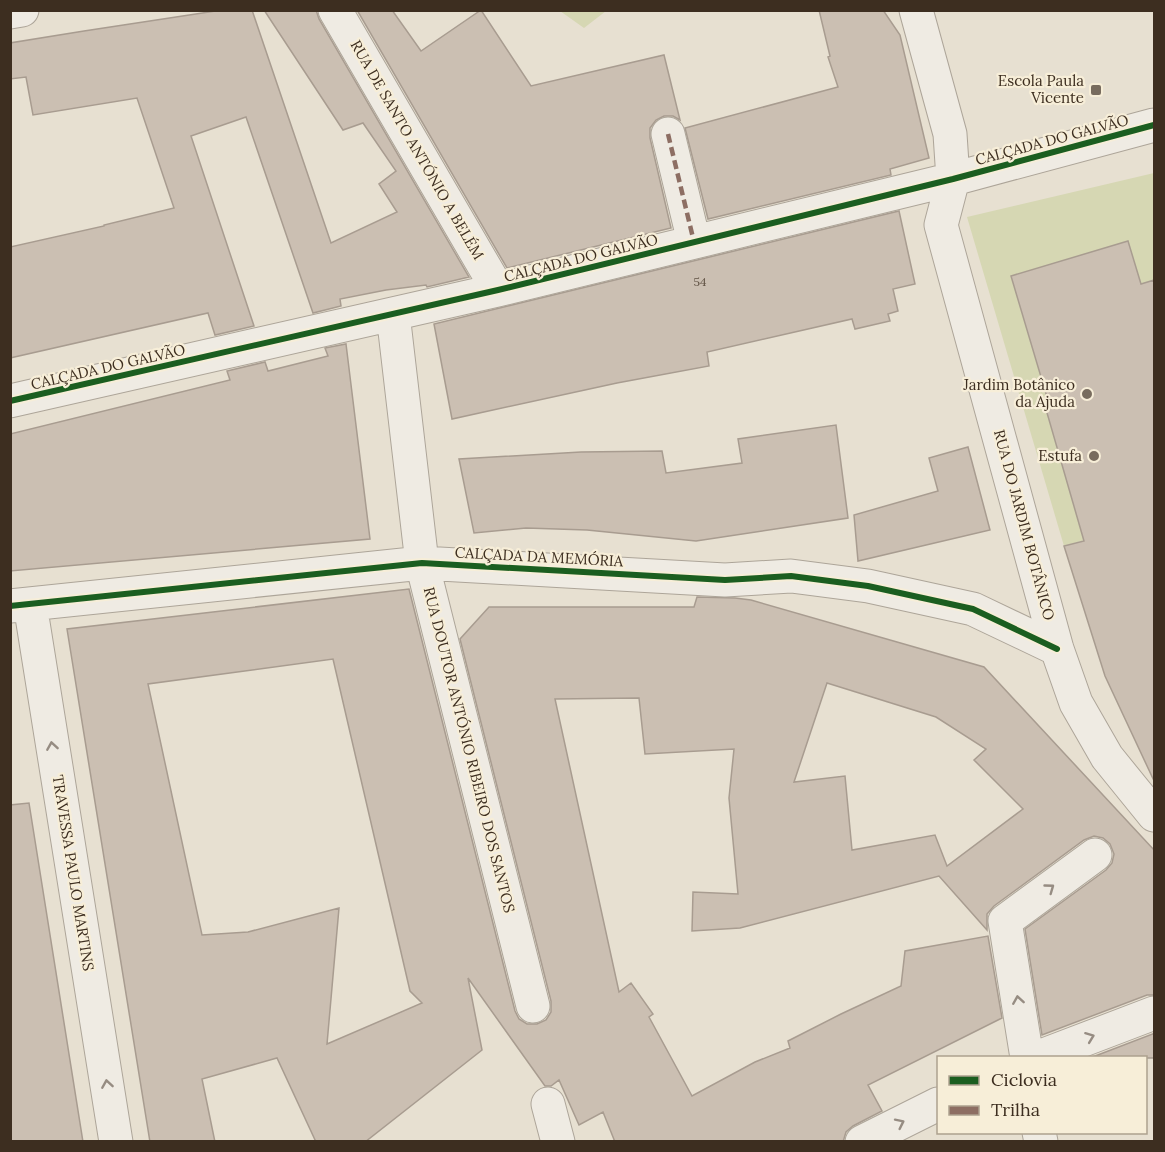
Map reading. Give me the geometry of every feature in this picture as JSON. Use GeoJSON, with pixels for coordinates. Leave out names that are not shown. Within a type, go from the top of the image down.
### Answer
{"type":"FeatureCollection","features":[{"type":"Feature","properties":{"kind":"street"},"geometry":{"type":"LineString","coordinates":[[10,12],[22,10]]}},
{"type":"Feature","properties":{"kind":"street","name":"RUA DE SANTO ANTÓNIO A BELÉM"},"geometry":{"type":"LineString","coordinates":[[335,10],[498,290]]}},
{"type":"Feature","properties":{"kind":"street","name":"RUA DO JARDIM BOTÂNICO"},"geometry":{"type":"LineString","coordinates":[[916,10],[950,134],[953,179],[941,225],[1057,649],[1076,703],[1107,757],[1155,815]]}},
{"type":"Feature","properties":{"kind":"street","name":"CALÇADA DO GALVÃO"},"geometry":{"type":"LineString","coordinates":[[10,401],[498,290],[953,179],[1155,125]]}},
{"type":"Feature","properties":{"kind":"street"},"geometry":{"type":"LineString","coordinates":[[668,134],[694,242]]}},
{"type":"Feature","properties":{"kind":"street","name":"RUA DOUTOR ANTÓNIO RIBEIRO DOS SANTOS"},"geometry":{"type":"LineString","coordinates":[[393,314],[422,563],[533,1006]]}},
{"type":"Feature","properties":{"kind":"street","name":"CALÇADA DA MEMÓRIA"},"geometry":{"type":"LineString","coordinates":[[20,605],[422,563],[725,580],[791,576],[868,586],[973,609],[1057,649]]}},
{"type":"Feature","properties":{"kind":"street","name":"TRAVESSA PAULO MARTINS"},"geometry":{"type":"LineString","coordinates":[[20,605],[116,1142]]}},
{"type":"Feature","properties":{"kind":"street"},"geometry":{"type":"LineString","coordinates":[[1027,1056],[1005,921],[1095,855]]}},
{"type":"Feature","properties":{"kind":"street"},"geometry":{"type":"LineString","coordinates":[[1041,1056],[1155,1013]]}},
{"type":"Feature","properties":{"kind":"street"},"geometry":{"type":"LineString","coordinates":[[548,1104],[558,1142]]}},
{"type":"Feature","properties":{"kind":"street"},"geometry":{"type":"LineString","coordinates":[[862,1142],[937,1105]]}},
{"type":"Feature","properties":{"kind":"green space"},"geometry":{"type":"Polygon","coordinates":[[[560,11],[606,11],[584,28],[560,11]]]}},
{"type":"Feature","properties":{"kind":"green space","name":"Jardim Botânico da Ajuda"},"geometry":{"type":"Polygon","coordinates":[[[1154,173],[1154,520],[1064,546],[967,217],[1154,173]]]}},
{"type":"Feature","properties":{"kind":"building"},"geometry":{"type":"Polygon","coordinates":[[[222,10],[252,10],[331,243],[397,212],[379,184],[396,171],[363,123],[343,130],[264,10],[316,10],[319,19],[469,277],[427,287],[426,285],[386,290],[340,299],[341,306],[313,313],[246,117],[191,136],[254,326],[215,335],[208,313],[10,358],[10,247],[174,208],[137,98],[33,115],[26,77],[10,79],[10,43],[222,10]]]}},
{"type":"Feature","properties":{"kind":"building"},"geometry":{"type":"Polygon","coordinates":[[[357,10],[392,10],[421,51],[481,10],[531,86],[664,55],[680,120],[673,116],[664,116],[656,120],[650,128],[650,138],[671,228],[507,268],[357,10]]]}},
{"type":"Feature","properties":{"kind":"building"},"geometry":{"type":"Polygon","coordinates":[[[819,10],[883,10],[900,35],[929,158],[890,169],[891,175],[708,219],[685,128],[838,87],[828,57],[830,56],[819,10]]]}},
{"type":"Feature","properties":{"kind":"building"},"geometry":{"type":"Polygon","coordinates":[[[899,211],[915,284],[893,289],[898,311],[888,314],[890,321],[855,329],[852,319],[707,352],[709,366],[617,383],[452,419],[434,324],[899,211]]]}},
{"type":"Feature","properties":{"kind":"building","name":"Jardim Botânico da Ajuda"},"geometry":{"type":"Polygon","coordinates":[[[1128,241],[1141,284],[1154,280],[1155,783],[1105,676],[1064,546],[1084,541],[1043,399],[1047,397],[1011,276],[1128,241]]]}},
{"type":"Feature","properties":{"kind":"building"},"geometry":{"type":"Polygon","coordinates":[[[346,344],[370,539],[10,571],[10,434],[230,380],[227,371],[265,362],[268,371],[328,356],[325,348],[346,344]]]}},
{"type":"Feature","properties":{"kind":"building"},"geometry":{"type":"Polygon","coordinates":[[[836,425],[848,518],[696,541],[587,530],[526,528],[474,533],[459,459],[581,452],[662,451],[666,473],[742,463],[738,439],[836,425]]]}},
{"type":"Feature","properties":{"kind":"building"},"geometry":{"type":"Polygon","coordinates":[[[968,447],[990,530],[858,561],[854,515],[938,491],[929,458],[968,447]]]}},
{"type":"Feature","properties":{"kind":"building"},"geometry":{"type":"Polygon","coordinates":[[[409,589],[515,1011],[519,1019],[527,1024],[537,1024],[546,1020],[551,1012],[551,1001],[460,639],[489,607],[694,607],[697,597],[735,598],[751,600],[984,667],[1155,851],[1155,995],[1147,995],[1042,1035],[1025,929],[1106,870],[1112,863],[1114,854],[1110,844],[1103,838],[1094,836],[1084,840],[994,906],[987,914],[987,930],[939,876],[740,928],[692,931],[693,892],[738,894],[729,798],[734,749],[645,754],[639,698],[555,699],[619,992],[631,983],[653,1014],[649,1017],[692,1096],[755,1062],[790,1048],[788,1041],[901,986],[905,951],[988,936],[1002,1018],[868,1085],[882,1111],[853,1126],[846,1132],[843,1142],[615,1142],[603,1112],[579,1125],[559,1080],[551,1086],[545,1086],[468,978],[482,1050],[365,1142],[316,1142],[277,1058],[202,1079],[215,1142],[150,1142],[67,629],[409,589]],[[333,659],[148,684],[202,935],[248,932],[339,908],[327,1044],[422,1003],[410,991],[333,659]],[[827,683],[794,782],[845,776],[852,850],[935,835],[947,866],[1023,809],[974,760],[986,749],[936,717],[827,683]]]}},
{"type":"Feature","properties":{"kind":"building"},"geometry":{"type":"Polygon","coordinates":[[[29,803],[83,1142],[10,1142],[10,805],[29,803]]]}},
{"type":"Feature","properties":{"kind":"building"},"geometry":{"type":"Polygon","coordinates":[[[1155,1033],[1155,1058],[1095,1056],[1155,1033]]]}},
{"type":"Feature","properties":{"kind":"marked path"},"geometry":{"type":"LineString","coordinates":[[668,134],[694,242]]}},
{"type":"Feature","properties":{"kind":"cycle path"},"geometry":{"type":"LineString","coordinates":[[10,401],[498,290],[953,179],[1154,125]]}},
{"type":"Feature","properties":{"kind":"cycle path"},"geometry":{"type":"LineString","coordinates":[[10,606],[422,563],[725,580],[791,576],[868,586],[973,609],[1057,649]]}},
{"type":"Feature","properties":{"kind":"place","name":"Escola Paula Vicente"},"geometry":{"type":"Point","coordinates":[1096,90]}},
{"type":"Feature","properties":{"kind":"place","name":"Jardim Botânico da Ajuda"},"geometry":{"type":"Point","coordinates":[1087,394]}},
{"type":"Feature","properties":{"kind":"place","name":"Estufa"},"geometry":{"type":"Point","coordinates":[1094,456]}}]}
